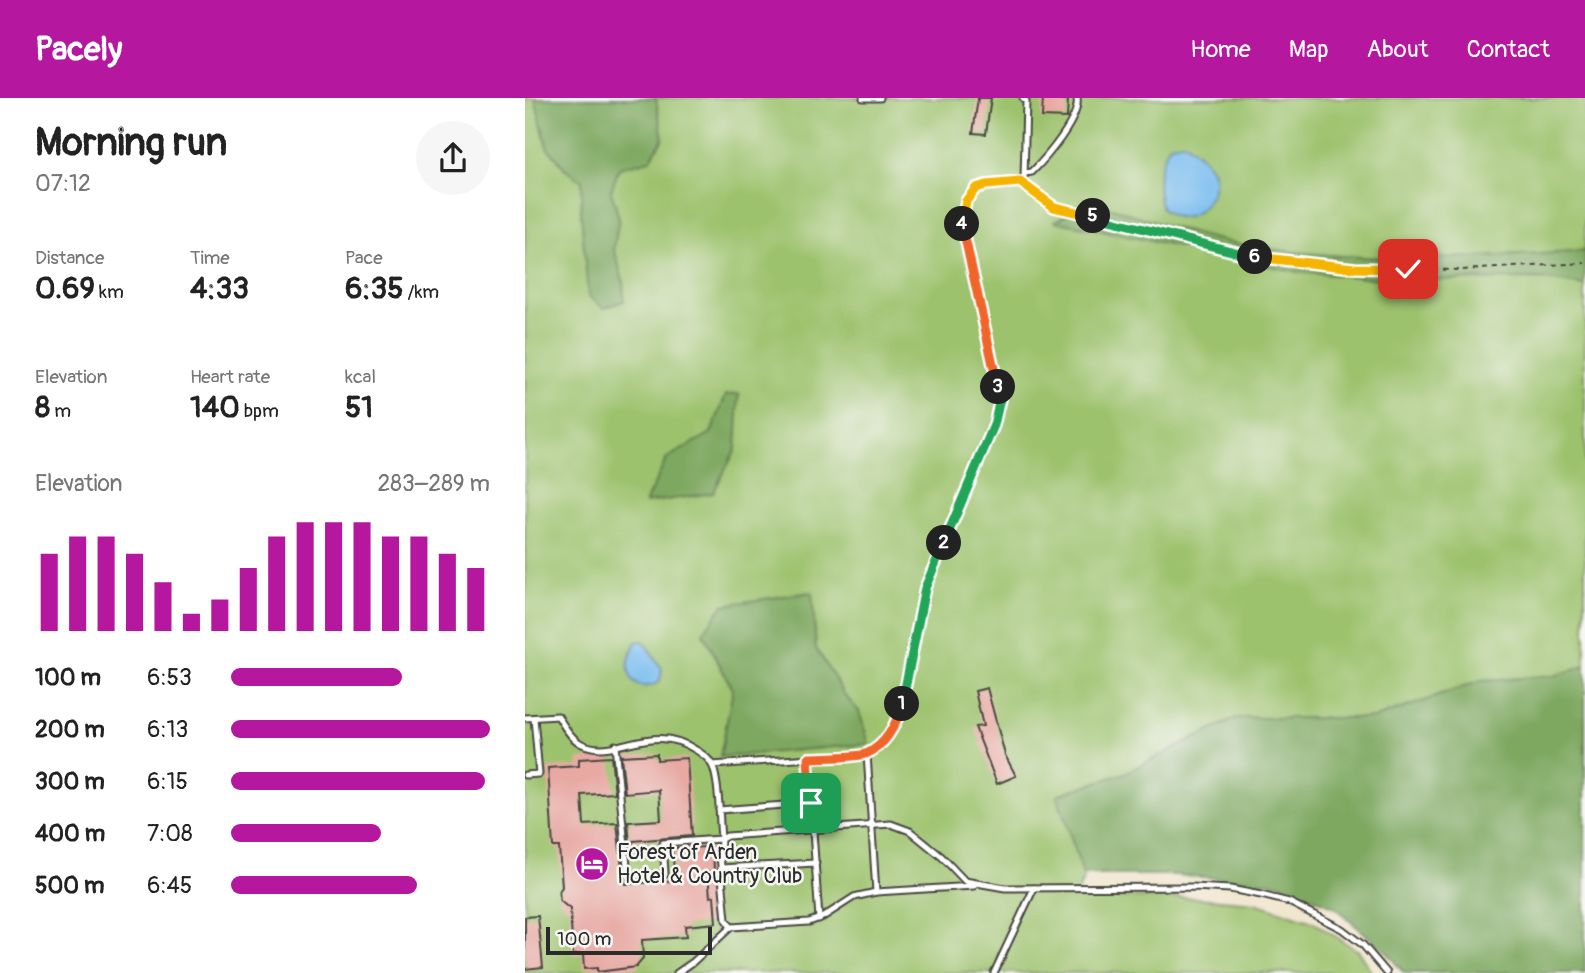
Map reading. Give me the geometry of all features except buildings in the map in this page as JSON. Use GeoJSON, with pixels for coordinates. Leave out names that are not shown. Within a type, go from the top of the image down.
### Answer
{"type":"FeatureCollection","features":[{"type":"Feature","properties":{"kind":"lane"},"geometry":{"type":"LineString","coordinates":[[863,98],[880,98]]}},
{"type":"Feature","properties":{"kind":"lane"},"geometry":{"type":"LineString","coordinates":[[712,765],[867,754],[886,738],[897,719],[925,588],[999,411],[998,387],[962,233],[963,209],[976,188],[1020,182],[1025,173],[1026,101],[1023,98]]}},
{"type":"Feature","properties":{"kind":"lane"},"geometry":{"type":"LineString","coordinates":[[1025,173],[1032,172],[1056,144],[1075,114],[1079,105],[1077,98]]}},
{"type":"Feature","properties":{"kind":"lane"},"geometry":{"type":"LineString","coordinates":[[525,718],[558,716],[578,743],[590,747],[670,738],[687,744],[708,757],[715,774],[726,920],[731,926]]}},
{"type":"Feature","properties":{"kind":"lane"},"geometry":{"type":"LineString","coordinates":[[525,775],[539,774],[534,718]]}},
{"type":"Feature","properties":{"kind":"lane"},"geometry":{"type":"LineString","coordinates":[[615,745],[628,876],[664,874],[663,843],[891,824],[910,831],[942,857],[965,881],[980,885]]}},
{"type":"Feature","properties":{"kind":"lane"},"geometry":{"type":"LineString","coordinates":[[867,754],[876,892]]}},
{"type":"Feature","properties":{"kind":"lane"},"geometry":{"type":"LineString","coordinates":[[808,758],[819,919]]}},
{"type":"Feature","properties":{"kind":"lane"},"geometry":{"type":"LineString","coordinates":[[719,810],[811,803]]}},
{"type":"Feature","properties":{"kind":"lane"},"geometry":{"type":"LineString","coordinates":[[721,868],[816,863]]}},
{"type":"Feature","properties":{"kind":"lane"},"geometry":{"type":"LineString","coordinates":[[677,973],[731,926],[809,922],[819,919],[854,897],[876,892],[980,885],[1034,888],[1193,887],[1230,889],[1261,895],[1289,902],[1342,929],[1363,945],[1387,973]]}},
{"type":"Feature","properties":{"kind":"lane"},"geometry":{"type":"LineString","coordinates":[[993,973],[1034,888]]}},
{"type":"Feature","properties":{"kind":"lane"},"geometry":{"type":"LineString","coordinates":[[688,965],[693,973]]}},
{"type":"Feature","properties":{"kind":"path"},"geometry":{"type":"LineString","coordinates":[[1020,182],[1054,207],[1255,257],[1354,268],[1461,270],[1585,264]]}},
{"type":"Feature","properties":{"kind":"green space"},"geometry":{"type":"Polygon","coordinates":[[[525,98],[1585,98],[1585,666],[1554,676],[1481,681],[1375,718],[1236,718],[1125,773],[1076,897],[1198,898],[1255,903],[1313,922],[1358,951],[1372,973],[525,973],[525,98]]]}},
{"type":"Feature","properties":{"kind":"green space"},"geometry":{"type":"Polygon","coordinates":[[[535,98],[656,98],[663,138],[650,160],[619,168],[611,191],[619,218],[614,248],[623,281],[624,301],[604,308],[588,296],[581,213],[582,181],[567,171],[547,147],[535,98]]]}},
{"type":"Feature","properties":{"kind":"green space"},"geometry":{"type":"Polygon","coordinates":[[[1102,205],[1213,239],[1317,254],[1451,258],[1585,251],[1585,286],[1541,279],[1395,280],[1298,272],[1055,221],[1083,206],[1102,205]]]}},
{"type":"Feature","properties":{"kind":"green space"},"geometry":{"type":"Polygon","coordinates":[[[739,394],[736,449],[713,493],[645,503],[667,458],[711,433],[726,395],[739,394]]]}},
{"type":"Feature","properties":{"kind":"green space"},"geometry":{"type":"Polygon","coordinates":[[[812,592],[816,648],[846,697],[859,711],[869,744],[720,757],[733,690],[703,633],[723,605],[812,592]]]}},
{"type":"Feature","properties":{"kind":"green space"},"geometry":{"type":"Polygon","coordinates":[[[1585,666],[1585,973],[1404,973],[1386,952],[1333,906],[1278,883],[1176,875],[1083,875],[1057,795],[1125,773],[1237,718],[1375,718],[1481,681],[1554,676],[1585,666]]]}},
{"type":"Feature","properties":{"kind":"water"},"geometry":{"type":"Polygon","coordinates":[[[1185,142],[1210,167],[1214,184],[1209,198],[1200,210],[1188,217],[1180,217],[1162,209],[1158,192],[1159,176],[1162,160],[1170,145],[1185,142]]]}},
{"type":"Feature","properties":{"kind":"water"},"geometry":{"type":"Polygon","coordinates":[[[643,641],[662,669],[660,681],[650,686],[641,686],[630,677],[630,656],[636,642],[643,641]]]}},
{"type":"Feature","properties":{"kind":"place","name":"Forest of Arden Hotel & Country Club"},"geometry":{"type":"Point","coordinates":[592,864]}},
{"type":"Feature","properties":{"kind":"route"},"geometry":{"type":"LineString","coordinates":[[811,803],[808,758],[867,754],[886,738],[897,719],[925,588],[999,411],[998,387],[962,233],[963,209],[971,192],[986,185],[1020,182],[1054,207],[1255,257],[1354,268],[1408,269]]}}]}
